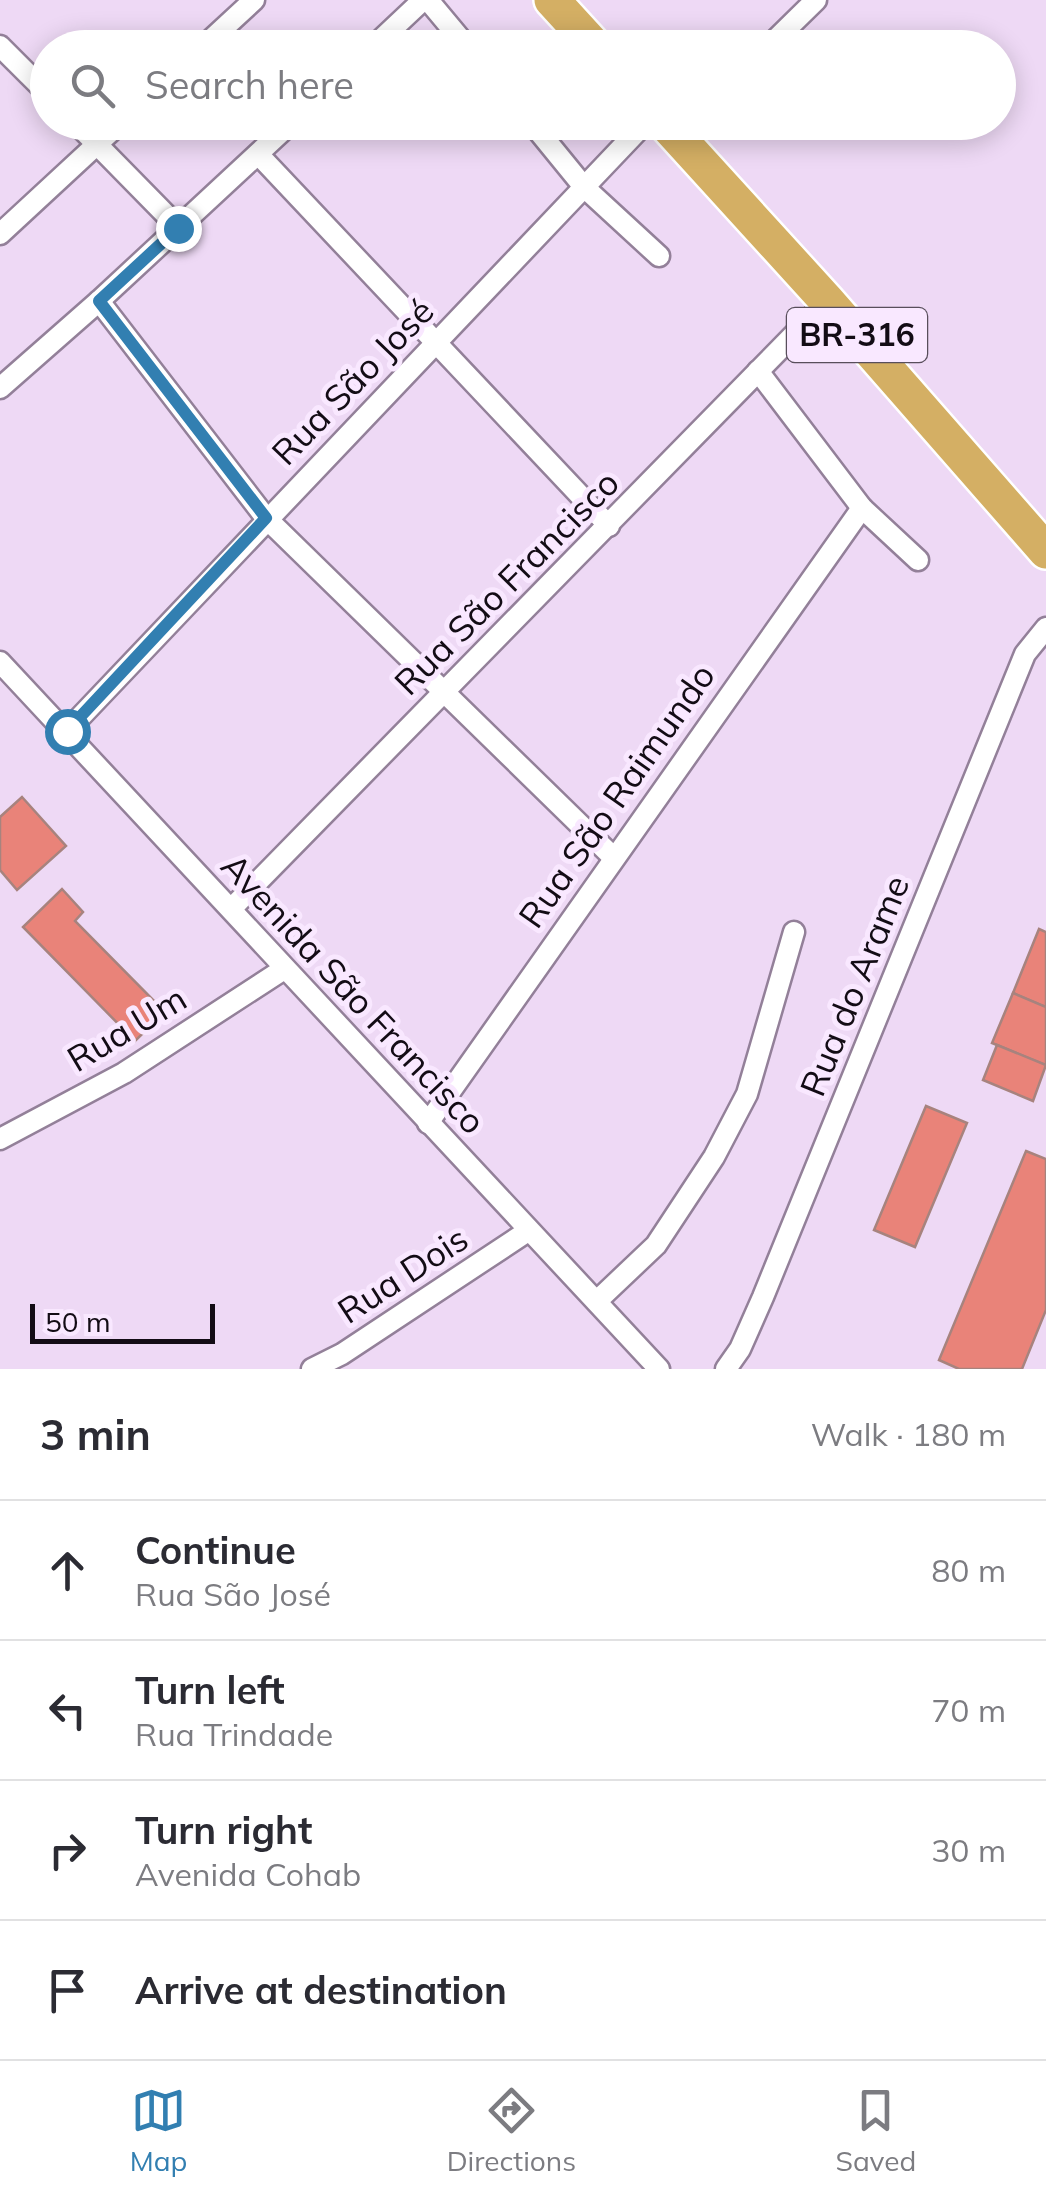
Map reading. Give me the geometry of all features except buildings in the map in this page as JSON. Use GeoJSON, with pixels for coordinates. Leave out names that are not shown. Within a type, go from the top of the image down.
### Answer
{"type":"FeatureCollection","features":[{"type":"Feature","properties":{"kind":"highway"},"geometry":{"type":"LineString","coordinates":[[552,0],[580,30]]}},
{"type":"Feature","properties":{"kind":"highway","name":"BR-316"},"geometry":{"type":"LineString","coordinates":[[682,140],[1046,550]]}},
{"type":"Feature","properties":{"kind":"street"},"geometry":{"type":"LineString","coordinates":[[222,30],[254,0]]}},
{"type":"Feature","properties":{"kind":"street"},"geometry":{"type":"LineString","coordinates":[[392,30],[426,0],[452,30]]}},
{"type":"Feature","properties":{"kind":"street"},"geometry":{"type":"LineString","coordinates":[[785,30],[816,0]]}},
{"type":"Feature","properties":{"kind":"street"},"geometry":{"type":"LineString","coordinates":[[0,46],[30,76]]}},
{"type":"Feature","properties":{"kind":"street"},"geometry":{"type":"LineString","coordinates":[[93,140],[178,228]]}},
{"type":"Feature","properties":{"kind":"street"},"geometry":{"type":"LineString","coordinates":[[0,234],[101,140]]}},
{"type":"Feature","properties":{"kind":"street"},"geometry":{"type":"LineString","coordinates":[[0,388],[273,140]]}},
{"type":"Feature","properties":{"kind":"street"},"geometry":{"type":"LineString","coordinates":[[545,140],[584,187],[659,256]]}},
{"type":"Feature","properties":{"kind":"street","name":"Rua São José"},"geometry":{"type":"LineString","coordinates":[[67,731],[584,187],[649,140]]}},
{"type":"Feature","properties":{"kind":"street"},"geometry":{"type":"LineString","coordinates":[[258,154],[609,526]]}},
{"type":"Feature","properties":{"kind":"street"},"geometry":{"type":"LineString","coordinates":[[99,301],[266,518],[613,857]]}},
{"type":"Feature","properties":{"kind":"street","name":"Rua São Francisco"},"geometry":{"type":"LineString","coordinates":[[231,909],[827,301]]}},
{"type":"Feature","properties":{"kind":"street"},"geometry":{"type":"LineString","coordinates":[[758,371],[862,508],[918,560]]}},
{"type":"Feature","properties":{"kind":"street","name":"Rua São Raimundo"},"geometry":{"type":"LineString","coordinates":[[428,1123],[862,508]]}},
{"type":"Feature","properties":{"kind":"street","name":"Rua do Arame"},"geometry":{"type":"LineString","coordinates":[[726,1369],[740,1349],[763,1297],[1025,654],[1046,628]]}},
{"type":"Feature","properties":{"kind":"street","name":"Avenida São Francisco"},"geometry":{"type":"LineString","coordinates":[[0,662],[659,1369]]}},
{"type":"Feature","properties":{"kind":"street"},"geometry":{"type":"LineString","coordinates":[[597,1300],[656,1244],[714,1157],[747,1094],[794,932]]}},
{"type":"Feature","properties":{"kind":"street","name":"Rua Um"},"geometry":{"type":"LineString","coordinates":[[0,1139],[124,1073],[284,969]]}},
{"type":"Feature","properties":{"kind":"street","name":"Rua Dois"},"geometry":{"type":"LineString","coordinates":[[312,1369],[342,1354],[528,1231]]}},
{"type":"Feature","properties":{"kind":"route"},"geometry":{"type":"LineString","coordinates":[[67,731],[266,518],[99,301],[178,228]]}}]}
